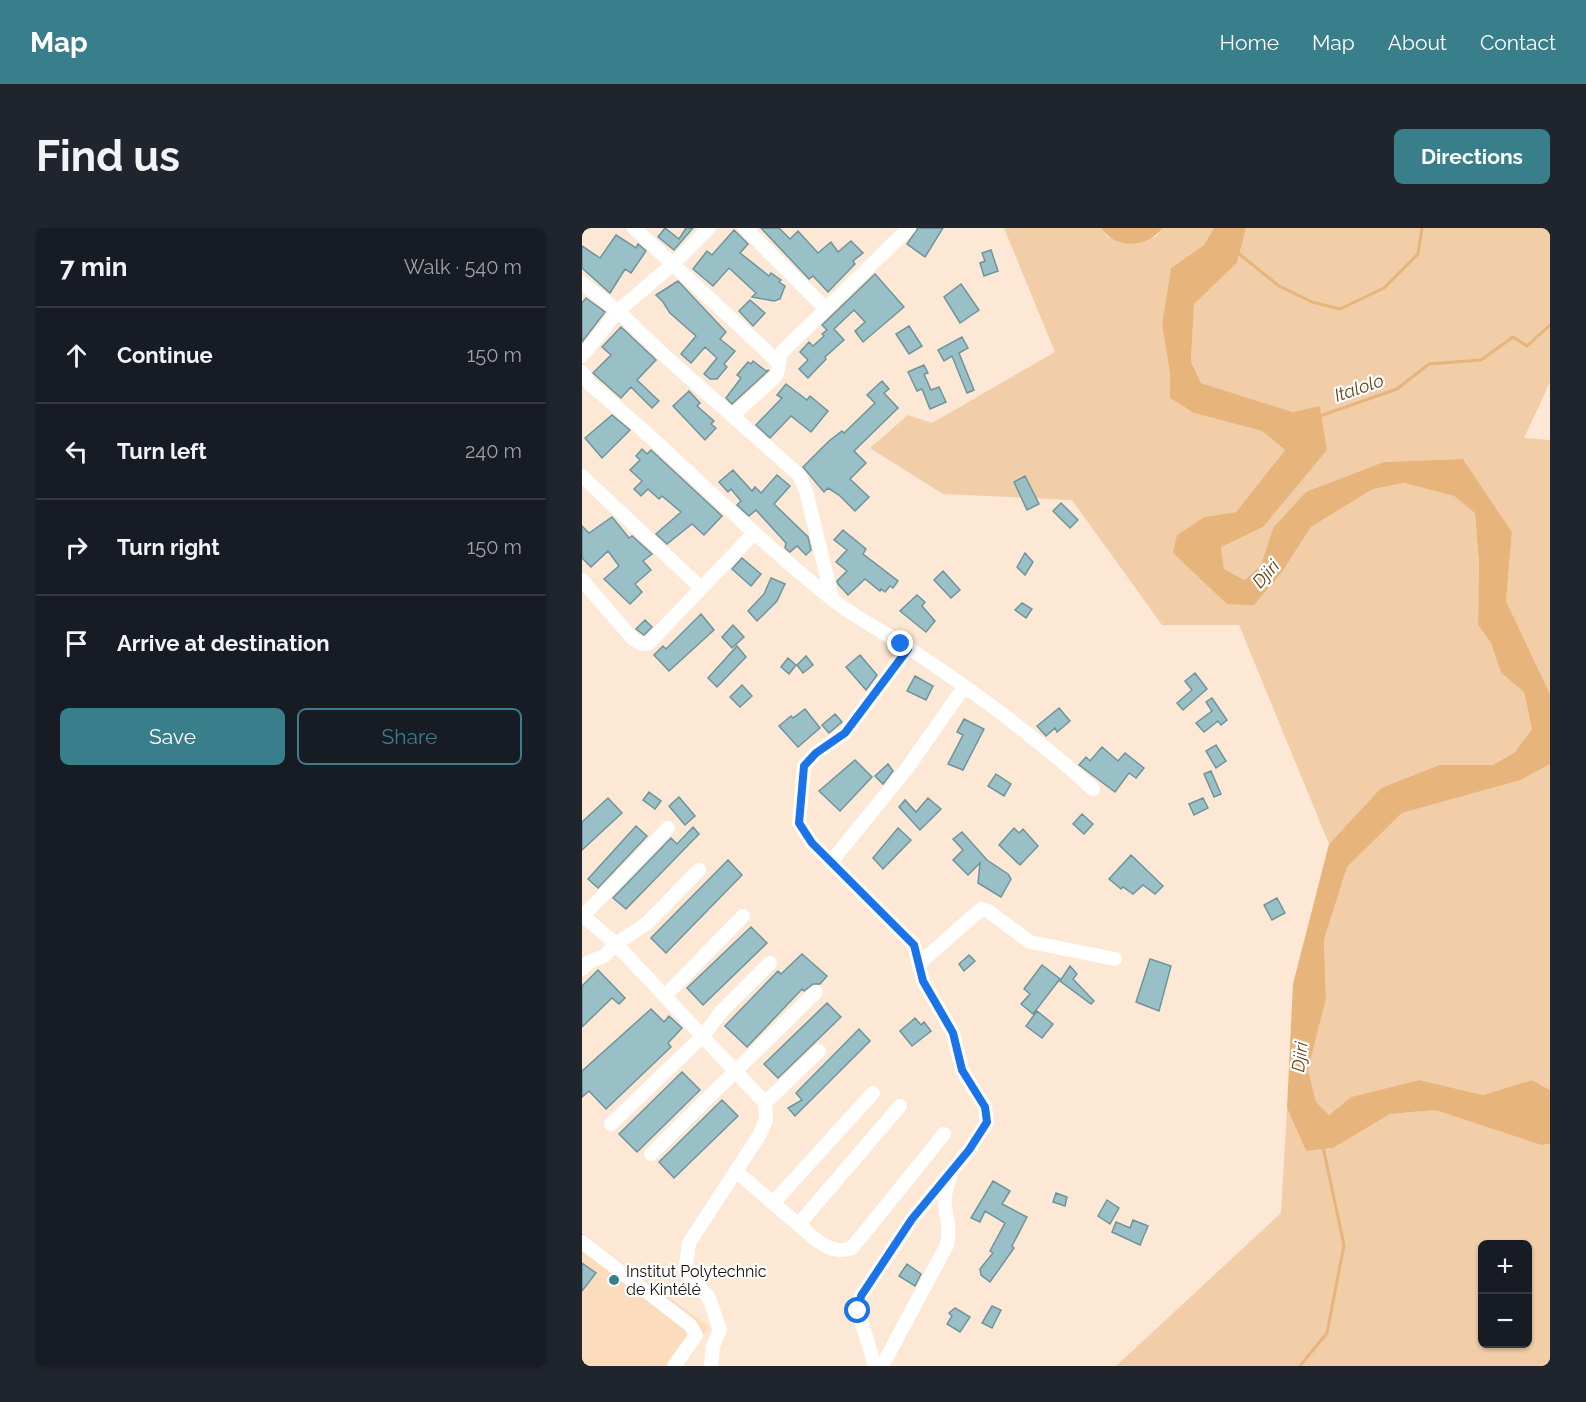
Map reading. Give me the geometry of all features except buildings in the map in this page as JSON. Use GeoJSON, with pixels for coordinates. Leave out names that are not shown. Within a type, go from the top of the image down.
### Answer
{"type":"FeatureCollection","features":[{"type":"Feature","properties":{"kind":"street"},"geometry":{"type":"LineString","coordinates":[[634,228],[779,363]]}},
{"type":"Feature","properties":{"kind":"street"},"geometry":{"type":"LineString","coordinates":[[582,356],[618,310],[673,264],[709,228]]}},
{"type":"Feature","properties":{"kind":"street"},"geometry":{"type":"LineString","coordinates":[[745,228],[825,308]]}},
{"type":"Feature","properties":{"kind":"street"},"geometry":{"type":"LineString","coordinates":[[732,416],[775,377],[779,371],[783,351],[909,228]]}},
{"type":"Feature","properties":{"kind":"street"},"geometry":{"type":"LineString","coordinates":[[582,283],[618,310],[799,475],[833,600]]}},
{"type":"Feature","properties":{"kind":"street"},"geometry":{"type":"LineString","coordinates":[[582,372],[590,384],[641,426],[754,533],[833,600],[1029,733],[1093,789]]}},
{"type":"Feature","properties":{"kind":"street"},"geometry":{"type":"LineString","coordinates":[[582,476],[700,587]]}},
{"type":"Feature","properties":{"kind":"street"},"geometry":{"type":"LineString","coordinates":[[582,580],[633,639],[642,644],[648,644],[754,533]]}},
{"type":"Feature","properties":{"kind":"street"},"geometry":{"type":"LineString","coordinates":[[874,1366],[858,1311],[861,1296],[912,1219],[955,1168],[987,1122],[985,1107],[962,1070],[953,1033],[923,981],[914,945],[812,843],[799,823],[804,766],[816,753],[845,733],[908,649]]}},
{"type":"Feature","properties":{"kind":"street"},"geometry":{"type":"LineString","coordinates":[[831,862],[908,767],[964,687]]}},
{"type":"Feature","properties":{"kind":"street"},"geometry":{"type":"LineString","coordinates":[[668,828],[583,915],[616,945],[765,1103],[766,1120],[760,1134],[689,1243],[685,1271],[709,1298],[720,1330],[712,1346],[711,1366]]}},
{"type":"Feature","properties":{"kind":"street"},"geometry":{"type":"LineString","coordinates":[[582,969],[589,962],[604,956],[646,924],[699,870]]}},
{"type":"Feature","properties":{"kind":"street"},"geometry":{"type":"LineString","coordinates":[[920,963],[981,909],[988,911],[1030,942],[1115,959]]}},
{"type":"Feature","properties":{"kind":"street"},"geometry":{"type":"LineString","coordinates":[[665,996],[742,916]]}},
{"type":"Feature","properties":{"kind":"street"},"geometry":{"type":"LineString","coordinates":[[611,1124],[703,1036],[721,1012],[770,963]]}},
{"type":"Feature","properties":{"kind":"street"},"geometry":{"type":"LineString","coordinates":[[651,1154],[816,992]]}},
{"type":"Feature","properties":{"kind":"street"},"geometry":{"type":"LineString","coordinates":[[765,1103],[819,1051]]}},
{"type":"Feature","properties":{"kind":"street"},"geometry":{"type":"LineString","coordinates":[[773,1203],[873,1093]]}},
{"type":"Feature","properties":{"kind":"street"},"geometry":{"type":"LineString","coordinates":[[798,1225],[900,1106]]}},
{"type":"Feature","properties":{"kind":"street"},"geometry":{"type":"LineString","coordinates":[[737,1172],[829,1249],[841,1252],[852,1248],[945,1134]]}},
{"type":"Feature","properties":{"kind":"street"},"geometry":{"type":"LineString","coordinates":[[882,1366],[947,1245],[950,1232],[943,1203],[945,1191],[955,1168]]}},
{"type":"Feature","properties":{"kind":"street"},"geometry":{"type":"LineString","coordinates":[[582,1242],[690,1325],[696,1335],[674,1366]]}},
{"type":"Feature","properties":{"kind":"shaded area"},"geometry":{"type":"Polygon","coordinates":[[[1004,228],[1101,228],[1108,238],[1156,237],[1163,228],[1214,228],[1204,245],[1171,268],[1162,324],[1170,374],[1170,398],[1194,413],[1262,431],[1285,450],[1236,512],[1204,517],[1177,535],[1254,604],[1282,572],[1311,527],[1373,489],[1404,483],[1454,496],[1475,512],[1479,565],[1478,625],[1491,643],[1501,673],[1524,692],[1532,729],[1514,753],[1491,765],[1439,765],[1381,788],[1329,844],[1239,625],[1162,625],[1072,500],[943,494],[870,448],[908,415],[932,423],[1055,352],[1004,228]]]}},
{"type":"Feature","properties":{"kind":"shaded area"},"geometry":{"type":"Polygon","coordinates":[[[1246,228],[1550,228],[1550,382],[1524,438],[1550,440],[1550,694],[1506,601],[1512,532],[1463,459],[1384,462],[1273,528],[1261,565],[1245,580],[1224,569],[1221,547],[1263,526],[1327,450],[1320,406],[1293,412],[1201,383],[1191,363],[1194,304],[1237,263],[1246,228]]]}},
{"type":"Feature","properties":{"kind":"shaded area"},"geometry":{"type":"Polygon","coordinates":[[[1550,764],[1550,1090],[1532,1080],[1483,1095],[1419,1080],[1351,1097],[1329,1115],[1316,1103],[1308,1070],[1326,999],[1324,940],[1347,867],[1402,813],[1521,780],[1550,764]]]}},
{"type":"Feature","properties":{"kind":"shaded area"},"geometry":{"type":"Polygon","coordinates":[[[1287,1108],[1306,1151],[1333,1148],[1390,1114],[1435,1110],[1541,1145],[1550,1144],[1550,1366],[1116,1366],[1281,1213],[1287,1108]]]}},
{"type":"Feature","properties":{"kind":"shaded area","name":"Institut Polytechnic de Kintélé"},"geometry":{"type":"Polygon","coordinates":[[[582,1233],[709,1327],[681,1366],[582,1366],[582,1233]]]}},
{"type":"Feature","properties":{"kind":"water"},"geometry":{"type":"Polygon","coordinates":[[[1101,228],[1163,228],[1148,240],[1131,244],[1115,240],[1101,228]]]}},
{"type":"Feature","properties":{"kind":"water","name":"Djiri"},"geometry":{"type":"Polygon","coordinates":[[[1214,228],[1246,228],[1237,263],[1194,304],[1191,362],[1201,383],[1293,412],[1320,406],[1327,450],[1263,527],[1221,547],[1224,569],[1245,580],[1261,565],[1273,528],[1306,492],[1384,462],[1463,459],[1512,532],[1506,601],[1550,694],[1550,764],[1521,780],[1402,813],[1347,867],[1324,940],[1326,999],[1308,1070],[1316,1102],[1329,1115],[1351,1097],[1419,1080],[1483,1095],[1532,1080],[1550,1090],[1550,1144],[1541,1145],[1435,1110],[1390,1114],[1333,1148],[1306,1151],[1287,1108],[1293,984],[1329,844],[1381,788],[1439,765],[1492,765],[1514,753],[1532,729],[1524,692],[1501,673],[1491,643],[1478,625],[1479,565],[1475,513],[1454,496],[1404,483],[1373,489],[1311,527],[1282,572],[1254,605],[1227,604],[1173,553],[1177,535],[1204,517],[1236,512],[1285,450],[1262,431],[1194,413],[1170,398],[1170,374],[1162,324],[1171,268],[1204,245],[1214,228]]]}},
{"type":"Feature","properties":{"kind":"waterway"},"geometry":{"type":"LineString","coordinates":[[1238,253],[1279,286],[1312,302],[1340,309],[1384,288],[1418,254],[1422,228]]}},
{"type":"Feature","properties":{"kind":"waterway","name":"Italolo"},"geometry":{"type":"LineString","coordinates":[[1320,416],[1397,389],[1429,364],[1481,360],[1513,337],[1527,346],[1550,325]]}},
{"type":"Feature","properties":{"kind":"waterway"},"geometry":{"type":"LineString","coordinates":[[1300,1366],[1327,1333],[1344,1245],[1323,1147]]}},
{"type":"Feature","properties":{"kind":"place","name":"Institut Polytechnic de Kintélé"},"geometry":{"type":"Point","coordinates":[614,1280]}},
{"type":"Feature","properties":{"kind":"route"},"geometry":{"type":"LineString","coordinates":[[858,1311],[861,1296],[912,1219],[981,1135],[987,1122],[985,1107],[962,1070],[960,1052],[953,1033],[923,981],[919,956],[914,945],[812,843],[799,823],[804,766],[816,753],[845,733],[908,649],[901,644]]}}]}
